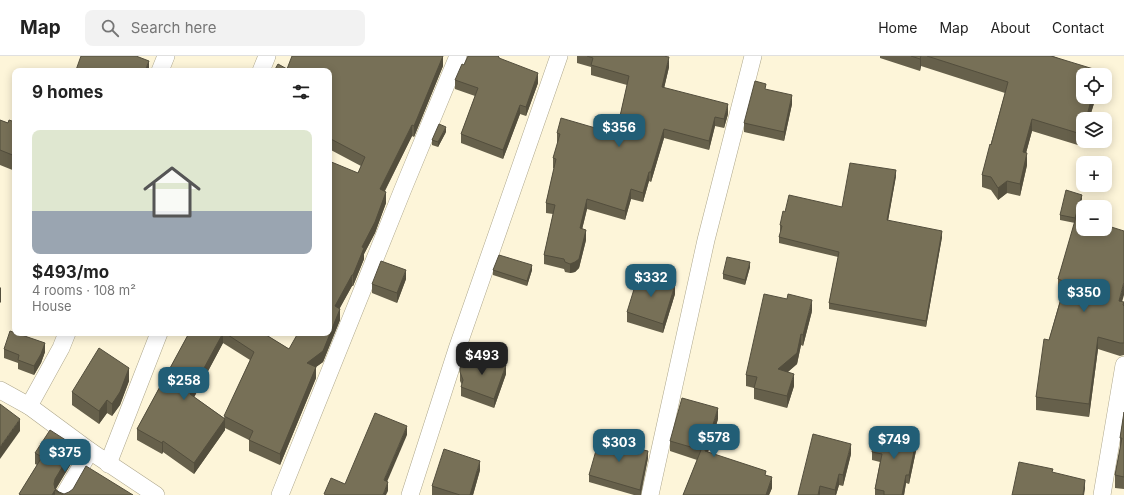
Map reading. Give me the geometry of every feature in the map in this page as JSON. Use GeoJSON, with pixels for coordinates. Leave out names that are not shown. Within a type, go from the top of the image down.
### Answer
{"type":"FeatureCollection","features":[{"type":"Feature","properties":{"kind":"street"},"geometry":{"type":"LineString","coordinates":[[161,68],[166,56]]}},
{"type":"Feature","properties":{"kind":"street"},"geometry":{"type":"LineString","coordinates":[[262,68],[267,56]]}},
{"type":"Feature","properties":{"kind":"street"},"geometry":{"type":"LineString","coordinates":[[280,495],[458,56]]}},
{"type":"Feature","properties":{"kind":"street"},"geometry":{"type":"LineString","coordinates":[[410,495],[457,349],[559,56]]}},
{"type":"Feature","properties":{"kind":"street"},"geometry":{"type":"LineString","coordinates":[[650,495],[706,240],[752,56]]}},
{"type":"Feature","properties":{"kind":"street"},"geometry":{"type":"LineString","coordinates":[[29,406],[61,348],[66,336]]}},
{"type":"Feature","properties":{"kind":"street"},"geometry":{"type":"LineString","coordinates":[[108,464],[158,336]]}},
{"type":"Feature","properties":{"kind":"street"},"geometry":{"type":"LineString","coordinates":[[1102,495],[1124,365]]}},
{"type":"Feature","properties":{"kind":"street"},"geometry":{"type":"LineString","coordinates":[[0,390],[29,406],[90,452],[156,495]]}},
{"type":"Feature","properties":{"kind":"street"},"geometry":{"type":"LineString","coordinates":[[64,495],[90,452]]}},
{"type":"Feature","properties":{"kind":"building"},"geometry":{"type":"Polygon","coordinates":[[[81,56],[136,56],[149,61],[146,68],[77,68],[81,56]]]}},
{"type":"Feature","properties":{"kind":"building"},"geometry":{"type":"Polygon","coordinates":[[[292,56],[443,56],[414,126],[412,125],[380,189],[386,192],[375,222],[362,247],[364,248],[353,275],[335,306],[340,309],[332,329],[332,162],[358,173],[365,157],[332,140],[332,68],[287,68],[292,56]]]}},
{"type":"Feature","properties":{"kind":"building"},"geometry":{"type":"Polygon","coordinates":[[[468,56],[498,56],[499,58],[538,73],[526,107],[520,105],[503,150],[461,134],[478,88],[455,80],[462,64],[464,65],[468,56]]]}},
{"type":"Feature","properties":{"kind":"building"},"geometry":{"type":"Polygon","coordinates":[[[587,56],[669,57],[662,87],[728,104],[724,119],[715,117],[709,141],[664,129],[643,193],[631,189],[625,211],[587,199],[580,228],[586,230],[579,259],[570,264],[565,262],[564,259],[544,255],[555,205],[546,203],[556,159],[553,158],[560,134],[557,133],[561,118],[616,134],[629,76],[591,65],[593,58],[587,56]]]}},
{"type":"Feature","properties":{"kind":"building"},"geometry":{"type":"Polygon","coordinates":[[[911,56],[921,56],[920,59],[911,56]]]}},
{"type":"Feature","properties":{"kind":"building"},"geometry":{"type":"Polygon","coordinates":[[[927,56],[1051,56],[1090,68],[1076,68],[1076,104],[1090,104],[1088,112],[1076,112],[1076,132],[1032,119],[1023,152],[1027,153],[1020,184],[1007,181],[998,188],[991,177],[982,175],[1008,82],[927,56]]]}},
{"type":"Feature","properties":{"kind":"building"},"geometry":{"type":"Polygon","coordinates":[[[278,64],[285,68],[276,68],[278,64]]]}},
{"type":"Feature","properties":{"kind":"building"},"geometry":{"type":"Polygon","coordinates":[[[755,81],[766,84],[765,89],[792,95],[784,132],[744,123],[755,81]]]}},
{"type":"Feature","properties":{"kind":"building"},"geometry":{"type":"Polygon","coordinates":[[[0,120],[8,123],[9,120],[12,121],[12,155],[0,150],[0,120]]]}},
{"type":"Feature","properties":{"kind":"building"},"geometry":{"type":"Polygon","coordinates":[[[439,124],[446,127],[438,142],[432,140],[439,124]]]}},
{"type":"Feature","properties":{"kind":"building"},"geometry":{"type":"Polygon","coordinates":[[[850,163],[896,170],[887,220],[942,231],[926,321],[829,303],[839,252],[779,237],[782,226],[780,225],[783,211],[785,212],[789,195],[842,207],[850,163]]]}},
{"type":"Feature","properties":{"kind":"building"},"geometry":{"type":"Polygon","coordinates":[[[1066,190],[1082,195],[1080,200],[1076,200],[1075,218],[1060,215],[1066,190]]]}},
{"type":"Feature","properties":{"kind":"building"},"geometry":{"type":"Polygon","coordinates":[[[1076,217],[1076,236],[1112,236],[1112,227],[1124,231],[1124,282],[1119,301],[1124,302],[1124,343],[1098,337],[1089,404],[1036,397],[1044,339],[1049,340],[1066,282],[1058,279],[1076,217]]]}},
{"type":"Feature","properties":{"kind":"building"},"geometry":{"type":"Polygon","coordinates":[[[499,255],[532,265],[527,281],[493,270],[499,255]]]}},
{"type":"Feature","properties":{"kind":"building"},"geometry":{"type":"Polygon","coordinates":[[[727,257],[750,262],[745,280],[723,274],[727,257]]]}},
{"type":"Feature","properties":{"kind":"building"},"geometry":{"type":"Polygon","coordinates":[[[381,261],[406,270],[397,293],[372,284],[381,261]]]}},
{"type":"Feature","properties":{"kind":"building"},"geometry":{"type":"Polygon","coordinates":[[[639,273],[675,285],[663,324],[627,312],[639,273]]]}},
{"type":"Feature","properties":{"kind":"building"},"geometry":{"type":"Polygon","coordinates":[[[764,294],[787,299],[788,294],[812,300],[803,335],[801,334],[797,353],[778,369],[794,374],[787,396],[754,388],[757,377],[746,375],[764,294]]]}},
{"type":"Feature","properties":{"kind":"building"},"geometry":{"type":"Polygon","coordinates":[[[10,331],[12,332],[12,336],[25,336],[45,343],[34,366],[18,360],[19,355],[4,349],[10,331]]]}},
{"type":"Feature","properties":{"kind":"building"},"geometry":{"type":"Polygon","coordinates":[[[187,336],[221,336],[190,394],[225,419],[194,463],[163,441],[162,443],[137,429],[187,336]]]}},
{"type":"Feature","properties":{"kind":"building"},"geometry":{"type":"Polygon","coordinates":[[[230,336],[268,336],[289,349],[296,336],[329,336],[323,351],[307,363],[316,367],[280,454],[249,440],[253,431],[224,416],[254,352],[230,336]]]}},
{"type":"Feature","properties":{"kind":"building"},"geometry":{"type":"Polygon","coordinates":[[[99,348],[129,368],[120,392],[112,404],[107,400],[99,411],[72,392],[99,348]]]}},
{"type":"Feature","properties":{"kind":"building"},"geometry":{"type":"Polygon","coordinates":[[[473,353],[506,365],[494,399],[461,387],[463,380],[460,368],[462,364],[471,360],[473,353]]]}},
{"type":"Feature","properties":{"kind":"building"},"geometry":{"type":"Polygon","coordinates":[[[682,398],[718,408],[705,451],[766,471],[765,475],[772,477],[766,495],[683,495],[701,450],[670,441],[682,398]]]}},
{"type":"Feature","properties":{"kind":"building"},"geometry":{"type":"Polygon","coordinates":[[[0,404],[20,419],[0,447],[0,404]]]}},
{"type":"Feature","properties":{"kind":"building"},"geometry":{"type":"Polygon","coordinates":[[[1124,412],[1124,477],[1115,475],[1122,438],[1120,438],[1124,412]]]}},
{"type":"Feature","properties":{"kind":"building"},"geometry":{"type":"Polygon","coordinates":[[[375,413],[407,426],[384,480],[388,482],[383,495],[324,494],[331,478],[345,484],[375,413]]]}},
{"type":"Feature","properties":{"kind":"building"},"geometry":{"type":"Polygon","coordinates":[[[877,429],[917,437],[909,475],[906,475],[902,495],[884,495],[884,491],[875,489],[882,454],[872,452],[877,429]]]}},
{"type":"Feature","properties":{"kind":"building"},"geometry":{"type":"Polygon","coordinates":[[[50,430],[75,446],[55,479],[55,489],[64,494],[69,492],[73,489],[86,466],[133,495],[63,495],[55,490],[52,495],[19,494],[42,457],[35,453],[50,430]]]}},
{"type":"Feature","properties":{"kind":"building"},"geometry":{"type":"Polygon","coordinates":[[[601,433],[617,438],[615,444],[648,451],[640,490],[589,475],[601,433]]]}},
{"type":"Feature","properties":{"kind":"building"},"geometry":{"type":"Polygon","coordinates":[[[813,434],[851,444],[843,475],[839,474],[835,490],[820,486],[818,495],[798,495],[813,434]]]}},
{"type":"Feature","properties":{"kind":"building"},"geometry":{"type":"Polygon","coordinates":[[[444,449],[480,461],[470,495],[460,495],[432,486],[444,449]]]}},
{"type":"Feature","properties":{"kind":"building"},"geometry":{"type":"Polygon","coordinates":[[[1019,462],[1053,469],[1052,472],[1085,480],[1083,495],[1012,495],[1019,462]]]}}]}
